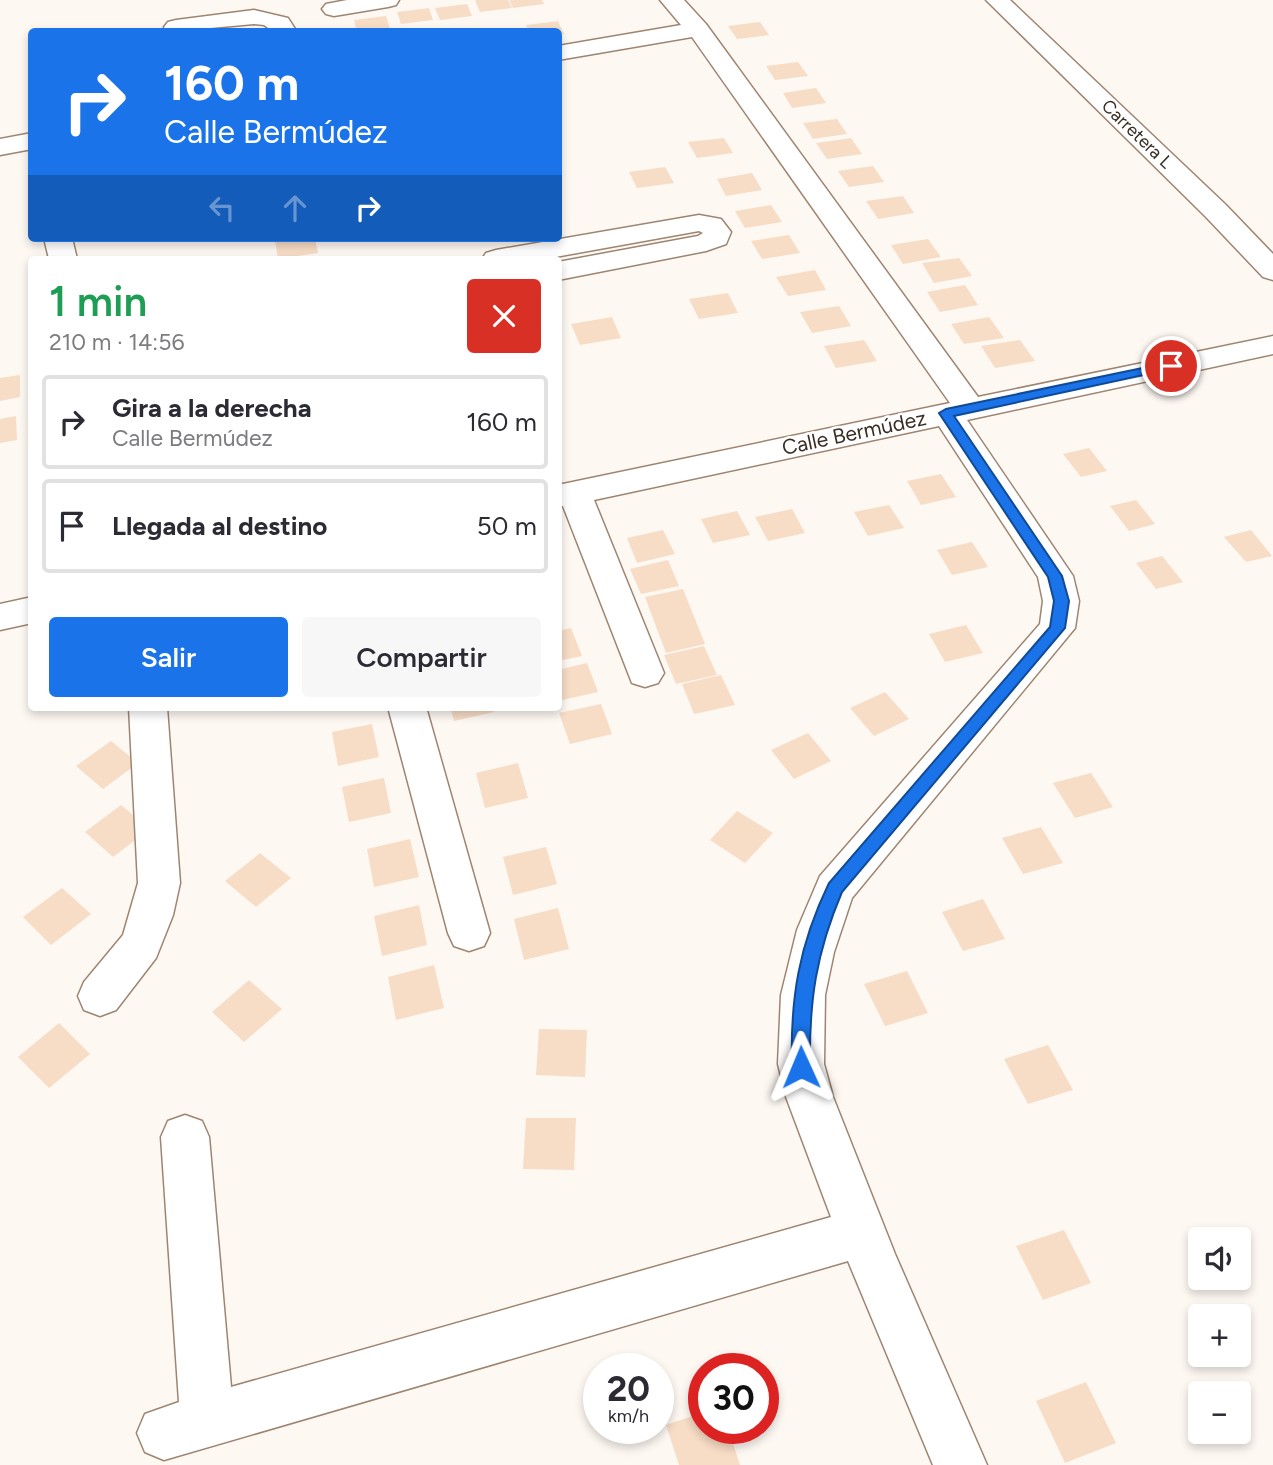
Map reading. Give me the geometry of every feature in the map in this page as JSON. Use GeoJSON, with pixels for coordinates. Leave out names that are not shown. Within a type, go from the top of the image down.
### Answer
{"type":"FeatureCollection","features":[{"type":"Feature","properties":{"kind":"street"},"geometry":{"type":"LineString","coordinates":[[334,9],[388,0]]}},
{"type":"Feature","properties":{"kind":"street"},"geometry":{"type":"LineString","coordinates":[[671,0],[698,29],[957,410],[1055,576],[1061,601],[1057,628],[835,888],[807,965],[800,1015],[801,1067],[860,1233],[960,1465]]}},
{"type":"Feature","properties":{"kind":"street","name":"Carretera L"},"geometry":{"type":"LineString","coordinates":[[997,0],[1216,211],[1273,271]]}},
{"type":"Feature","properties":{"kind":"street"},"geometry":{"type":"LineString","coordinates":[[176,27],[263,15],[278,20],[283,28]]}},
{"type":"Feature","properties":{"kind":"street"},"geometry":{"type":"LineString","coordinates":[[562,52],[698,29]]}},
{"type":"Feature","properties":{"kind":"street"},"geometry":{"type":"LineString","coordinates":[[0,146],[28,142]]}},
{"type":"Feature","properties":{"kind":"street"},"geometry":{"type":"LineString","coordinates":[[524,256],[638,244],[562,270]]}},
{"type":"Feature","properties":{"kind":"street","name":"Calle Bermúdez"},"geometry":{"type":"LineString","coordinates":[[567,495],[1273,345]]}},
{"type":"Feature","properties":{"kind":"street"},"geometry":{"type":"LineString","coordinates":[[567,495],[645,673]]}},
{"type":"Feature","properties":{"kind":"street"},"geometry":{"type":"LineString","coordinates":[[0,617],[28,611]]}},
{"type":"Feature","properties":{"kind":"street"},"geometry":{"type":"LineString","coordinates":[[100,996],[141,945],[152,915],[159,883],[149,711]]}},
{"type":"Feature","properties":{"kind":"street"},"geometry":{"type":"LineString","coordinates":[[408,711],[469,933]]}},
{"type":"Feature","properties":{"kind":"street"},"geometry":{"type":"LineString","coordinates":[[185,1137],[185,1426],[860,1233]]}},
{"type":"Feature","properties":{"kind":"building"},"geometry":{"type":"Polygon","coordinates":[[[475,0],[508,0],[512,8],[480,12],[475,0]]]}},
{"type":"Feature","properties":{"kind":"building"},"geometry":{"type":"Polygon","coordinates":[[[509,0],[542,0],[544,4],[513,8],[509,0]]]}},
{"type":"Feature","properties":{"kind":"building"},"geometry":{"type":"Polygon","coordinates":[[[467,4],[472,16],[440,20],[435,8],[467,4]]]}},
{"type":"Feature","properties":{"kind":"building"},"geometry":{"type":"Polygon","coordinates":[[[429,8],[433,20],[401,24],[397,12],[429,8]]]}},
{"type":"Feature","properties":{"kind":"building"},"geometry":{"type":"Polygon","coordinates":[[[386,16],[390,28],[356,28],[354,20],[386,16]]]}},
{"type":"Feature","properties":{"kind":"building"},"geometry":{"type":"Polygon","coordinates":[[[558,21],[561,28],[527,28],[526,25],[558,21]]]}},
{"type":"Feature","properties":{"kind":"building"},"geometry":{"type":"Polygon","coordinates":[[[760,22],[769,35],[737,39],[728,26],[760,22]]]}},
{"type":"Feature","properties":{"kind":"building"},"geometry":{"type":"Polygon","coordinates":[[[798,62],[808,76],[775,80],[766,66],[798,62]]]}},
{"type":"Feature","properties":{"kind":"building"},"geometry":{"type":"Polygon","coordinates":[[[816,88],[826,103],[792,108],[783,93],[816,88]]]}},
{"type":"Feature","properties":{"kind":"building"},"geometry":{"type":"Polygon","coordinates":[[[837,119],[847,134],[813,139],[803,123],[837,119]]]}},
{"type":"Feature","properties":{"kind":"building"},"geometry":{"type":"Polygon","coordinates":[[[724,138],[733,153],[697,158],[688,142],[724,138]]]}},
{"type":"Feature","properties":{"kind":"building"},"geometry":{"type":"Polygon","coordinates":[[[851,138],[862,154],[827,159],[816,143],[851,138]]]}},
{"type":"Feature","properties":{"kind":"building"},"geometry":{"type":"Polygon","coordinates":[[[873,166],[884,182],[849,187],[838,171],[873,166]]]}},
{"type":"Feature","properties":{"kind":"building"},"geometry":{"type":"Polygon","coordinates":[[[665,167],[674,183],[637,188],[629,172],[665,167]]]}},
{"type":"Feature","properties":{"kind":"building"},"geometry":{"type":"Polygon","coordinates":[[[752,173],[762,190],[726,196],[717,179],[752,173]]]}},
{"type":"Feature","properties":{"kind":"building"},"geometry":{"type":"Polygon","coordinates":[[[903,196],[914,213],[878,219],[866,201],[903,196]]]}},
{"type":"Feature","properties":{"kind":"building"},"geometry":{"type":"Polygon","coordinates":[[[771,205],[782,222],[745,228],[735,211],[771,205]]]}},
{"type":"Feature","properties":{"kind":"building"},"geometry":{"type":"Polygon","coordinates":[[[789,235],[800,253],[762,259],[751,241],[789,235]]]}},
{"type":"Feature","properties":{"kind":"building"},"geometry":{"type":"Polygon","coordinates":[[[928,239],[941,257],[903,264],[891,245],[928,239]]]}},
{"type":"Feature","properties":{"kind":"building"},"geometry":{"type":"Polygon","coordinates":[[[275,242],[316,242],[318,253],[278,256],[275,242]]]}},
{"type":"Feature","properties":{"kind":"building"},"geometry":{"type":"Polygon","coordinates":[[[959,258],[972,276],[934,283],[922,263],[959,258]]]}},
{"type":"Feature","properties":{"kind":"building"},"geometry":{"type":"Polygon","coordinates":[[[815,270],[826,290],[788,296],[776,277],[815,270]]]}},
{"type":"Feature","properties":{"kind":"building"},"geometry":{"type":"Polygon","coordinates":[[[965,285],[978,305],[940,312],[927,292],[965,285]]]}},
{"type":"Feature","properties":{"kind":"building"},"geometry":{"type":"Polygon","coordinates":[[[728,293],[738,313],[699,319],[689,299],[728,293]]]}},
{"type":"Feature","properties":{"kind":"building"},"geometry":{"type":"Polygon","coordinates":[[[839,306],[851,326],[812,333],[800,312],[839,306]]]}},
{"type":"Feature","properties":{"kind":"building"},"geometry":{"type":"Polygon","coordinates":[[[612,317],[621,338],[580,345],[571,324],[612,317]]]}},
{"type":"Feature","properties":{"kind":"building"},"geometry":{"type":"Polygon","coordinates":[[[989,317],[1004,338],[964,344],[951,324],[989,317]]]}},
{"type":"Feature","properties":{"kind":"building"},"geometry":{"type":"Polygon","coordinates":[[[864,340],[877,361],[836,368],[824,346],[864,340]]]}},
{"type":"Feature","properties":{"kind":"building"},"geometry":{"type":"Polygon","coordinates":[[[1020,340],[1035,361],[995,368],[981,346],[1020,340]]]}},
{"type":"Feature","properties":{"kind":"building"},"geometry":{"type":"Polygon","coordinates":[[[20,375],[20,397],[0,401],[0,378],[20,375]]]}},
{"type":"Feature","properties":{"kind":"building"},"geometry":{"type":"Polygon","coordinates":[[[16,416],[17,440],[0,443],[0,419],[16,416]]]}},
{"type":"Feature","properties":{"kind":"building"},"geometry":{"type":"Polygon","coordinates":[[[1089,448],[1107,471],[1081,477],[1063,454],[1089,448]]]}},
{"type":"Feature","properties":{"kind":"building"},"geometry":{"type":"Polygon","coordinates":[[[941,474],[956,497],[921,505],[907,481],[941,474]]]}},
{"type":"Feature","properties":{"kind":"building"},"geometry":{"type":"Polygon","coordinates":[[[1136,500],[1155,524],[1129,531],[1110,506],[1136,500]]]}},
{"type":"Feature","properties":{"kind":"building"},"geometry":{"type":"Polygon","coordinates":[[[889,505],[904,528],[868,536],[854,512],[889,505]]]}},
{"type":"Feature","properties":{"kind":"building"},"geometry":{"type":"Polygon","coordinates":[[[792,509],[805,533],[768,541],[755,517],[792,509]]]}},
{"type":"Feature","properties":{"kind":"building"},"geometry":{"type":"Polygon","coordinates":[[[737,511],[750,535],[713,543],[701,519],[737,511]]]}},
{"type":"Feature","properties":{"kind":"building"},"geometry":{"type":"Polygon","coordinates":[[[663,530],[675,554],[637,563],[627,538],[663,530]]]}},
{"type":"Feature","properties":{"kind":"building"},"geometry":{"type":"Polygon","coordinates":[[[1251,530],[1272,556],[1246,562],[1224,537],[1251,530]]]}},
{"type":"Feature","properties":{"kind":"building"},"geometry":{"type":"Polygon","coordinates":[[[972,542],[988,567],[952,575],[937,550],[972,542]]]}},
{"type":"Feature","properties":{"kind":"building"},"geometry":{"type":"Polygon","coordinates":[[[1162,556],[1183,582],[1156,589],[1136,563],[1162,556]]]}},
{"type":"Feature","properties":{"kind":"building"},"geometry":{"type":"Polygon","coordinates":[[[668,560],[679,586],[641,594],[630,569],[668,560]]]}},
{"type":"Feature","properties":{"kind":"building"},"geometry":{"type":"Polygon","coordinates":[[[683,589],[705,644],[666,653],[645,597],[683,589]]]}},
{"type":"Feature","properties":{"kind":"building"},"geometry":{"type":"Polygon","coordinates":[[[966,625],[983,653],[945,662],[929,634],[966,625]]]}},
{"type":"Feature","properties":{"kind":"building"},"geometry":{"type":"Polygon","coordinates":[[[571,628],[582,656],[562,660],[562,630],[571,628]]]}},
{"type":"Feature","properties":{"kind":"building"},"geometry":{"type":"Polygon","coordinates":[[[704,646],[717,675],[676,684],[664,655],[704,646]]]}},
{"type":"Feature","properties":{"kind":"building"},"geometry":{"type":"Polygon","coordinates":[[[587,663],[598,692],[562,700],[562,669],[587,663]]]}},
{"type":"Feature","properties":{"kind":"building"},"geometry":{"type":"Polygon","coordinates":[[[721,675],[735,705],[694,714],[682,684],[721,675]]]}},
{"type":"Feature","properties":{"kind":"building"},"geometry":{"type":"Polygon","coordinates":[[[885,692],[909,719],[874,736],[850,708],[885,692]]]}},
{"type":"Feature","properties":{"kind":"building"},"geometry":{"type":"Polygon","coordinates":[[[601,704],[612,734],[570,744],[559,713],[601,704]]]}},
{"type":"Feature","properties":{"kind":"building"},"geometry":{"type":"Polygon","coordinates":[[[451,711],[494,712],[454,721],[451,711]]]}},
{"type":"Feature","properties":{"kind":"building"},"geometry":{"type":"Polygon","coordinates":[[[372,724],[379,757],[338,766],[332,732],[372,724]]]}},
{"type":"Feature","properties":{"kind":"building"},"geometry":{"type":"Polygon","coordinates":[[[808,733],[831,761],[794,779],[771,750],[808,733]]]}},
{"type":"Feature","properties":{"kind":"building"},"geometry":{"type":"Polygon","coordinates":[[[111,741],[138,763],[103,789],[76,766],[111,741]]]}},
{"type":"Feature","properties":{"kind":"building"},"geometry":{"type":"Polygon","coordinates":[[[518,763],[528,798],[485,808],[476,773],[518,763]]]}},
{"type":"Feature","properties":{"kind":"building"},"geometry":{"type":"Polygon","coordinates":[[[1091,773],[1113,807],[1075,818],[1053,783],[1091,773]]]}},
{"type":"Feature","properties":{"kind":"building"},"geometry":{"type":"Polygon","coordinates":[[[384,778],[391,813],[349,822],[342,787],[384,778]]]}},
{"type":"Feature","properties":{"kind":"building"},"geometry":{"type":"Polygon","coordinates":[[[121,805],[150,829],[113,857],[85,832],[121,805]]]}},
{"type":"Feature","properties":{"kind":"building"},"geometry":{"type":"Polygon","coordinates":[[[737,811],[773,833],[745,863],[710,840],[737,811]]]}},
{"type":"Feature","properties":{"kind":"building"},"geometry":{"type":"Polygon","coordinates":[[[1041,827],[1063,863],[1023,874],[1002,838],[1041,827]]]}},
{"type":"Feature","properties":{"kind":"building"},"geometry":{"type":"Polygon","coordinates":[[[410,839],[419,877],[374,887],[367,849],[410,839]]]}},
{"type":"Feature","properties":{"kind":"building"},"geometry":{"type":"Polygon","coordinates":[[[546,847],[557,884],[513,895],[503,857],[546,847]]]}},
{"type":"Feature","properties":{"kind":"building"},"geometry":{"type":"Polygon","coordinates":[[[260,853],[291,878],[256,907],[225,881],[260,853]]]}},
{"type":"Feature","properties":{"kind":"building"},"geometry":{"type":"Polygon","coordinates":[[[62,888],[91,914],[51,945],[23,917],[62,888]]]}},
{"type":"Feature","properties":{"kind":"building"},"geometry":{"type":"Polygon","coordinates":[[[983,899],[1005,939],[963,951],[942,912],[983,899]]]}},
{"type":"Feature","properties":{"kind":"building"},"geometry":{"type":"Polygon","coordinates":[[[419,905],[427,945],[382,956],[374,916],[419,905]]]}},
{"type":"Feature","properties":{"kind":"building"},"geometry":{"type":"Polygon","coordinates":[[[558,908],[569,949],[524,960],[514,919],[558,908]]]}},
{"type":"Feature","properties":{"kind":"building"},"geometry":{"type":"Polygon","coordinates":[[[434,965],[444,1008],[396,1020],[388,977],[434,965]]]}},
{"type":"Feature","properties":{"kind":"building"},"geometry":{"type":"Polygon","coordinates":[[[907,971],[928,1013],[885,1026],[864,984],[907,971]]]}},
{"type":"Feature","properties":{"kind":"building"},"geometry":{"type":"Polygon","coordinates":[[[249,980],[282,1009],[244,1042],[212,1012],[249,980]]]}},
{"type":"Feature","properties":{"kind":"building"},"geometry":{"type":"Polygon","coordinates":[[[59,1023],[90,1054],[49,1088],[18,1057],[59,1023]]]}},
{"type":"Feature","properties":{"kind":"building"},"geometry":{"type":"Polygon","coordinates":[[[539,1029],[587,1030],[585,1077],[536,1075],[539,1029]]]}},
{"type":"Feature","properties":{"kind":"building"},"geometry":{"type":"Polygon","coordinates":[[[1048,1045],[1073,1090],[1028,1104],[1004,1059],[1048,1045]]]}},
{"type":"Feature","properties":{"kind":"building"},"geometry":{"type":"Polygon","coordinates":[[[526,1118],[576,1118],[574,1170],[523,1169],[526,1118]]]}},
{"type":"Feature","properties":{"kind":"building"},"geometry":{"type":"Polygon","coordinates":[[[1064,1230],[1091,1283],[1043,1300],[1016,1246],[1064,1230]]]}},
{"type":"Feature","properties":{"kind":"building"},"geometry":{"type":"Polygon","coordinates":[[[1086,1382],[1116,1443],[1065,1463],[1036,1401],[1086,1382]]]}},
{"type":"Feature","properties":{"kind":"building"},"geometry":{"type":"Polygon","coordinates":[[[688,1417],[688,1444],[733,1444],[740,1465],[679,1465],[672,1444],[674,1422],[688,1417]]]}},
{"type":"Feature","properties":{"kind":"route"},"geometry":{"type":"LineString","coordinates":[[801,1067],[800,1015],[807,965],[835,888],[1057,628],[1061,601],[1055,576],[946,413],[1171,366]]}}]}
